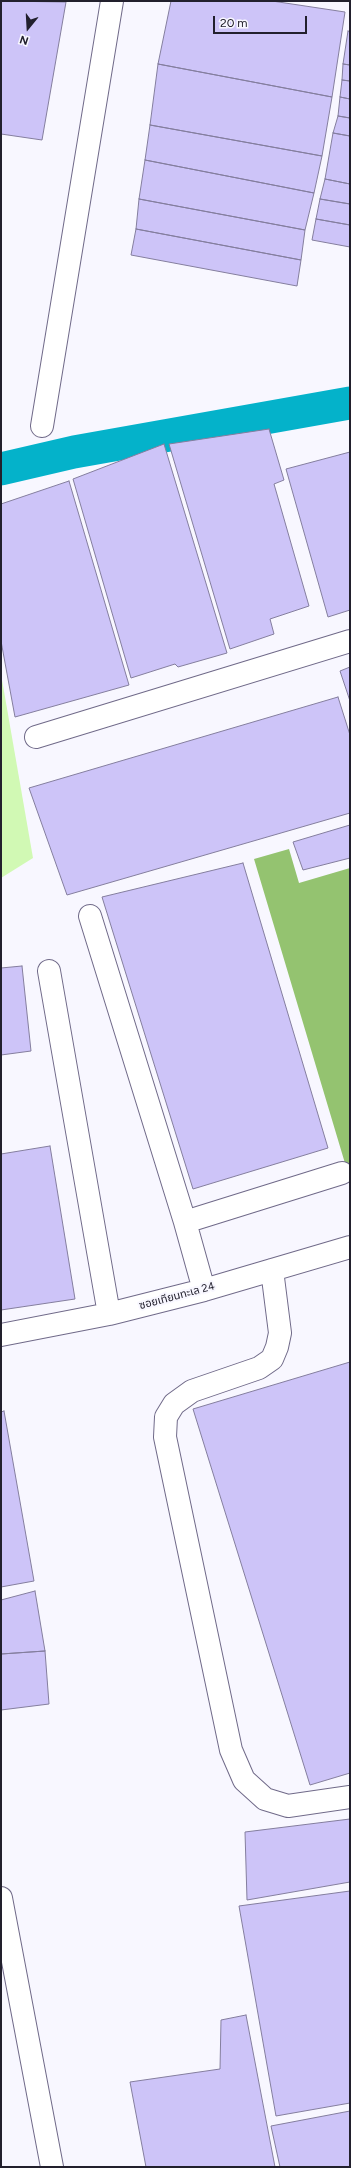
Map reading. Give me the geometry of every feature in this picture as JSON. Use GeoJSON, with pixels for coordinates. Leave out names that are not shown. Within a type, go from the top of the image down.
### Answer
{"type":"FeatureCollection","features":[{"type":"Feature","properties":{"kind":"street"},"geometry":{"type":"LineString","coordinates":[[42,426],[112,1]]}},
{"type":"Feature","properties":{"kind":"street"},"geometry":{"type":"LineString","coordinates":[[36,737],[350,642]]}},
{"type":"Feature","properties":{"kind":"street"},"geometry":{"type":"LineString","coordinates":[[90,916],[185,1222],[204,1290]]}},
{"type":"Feature","properties":{"kind":"street"},"geometry":{"type":"LineString","coordinates":[[49,971],[109,1314]]}},
{"type":"Feature","properties":{"kind":"street"},"geometry":{"type":"LineString","coordinates":[[185,1222],[342,1173]]}},
{"type":"Feature","properties":{"kind":"street","name":"ซอยเทียนทะเล 24"},"geometry":{"type":"LineString","coordinates":[[1,1335],[109,1314],[204,1290],[350,1247]]}},
{"type":"Feature","properties":{"kind":"street"},"geometry":{"type":"LineString","coordinates":[[272,1270],[280,1333],[272,1359],[258,1368],[192,1391],[174,1404],[166,1417],[164,1437],[231,1750],[244,1780],[265,1799],[288,1806],[350,1797]]}},
{"type":"Feature","properties":{"kind":"street"},"geometry":{"type":"LineString","coordinates":[[1,1898],[52,2167]]}},
{"type":"Feature","properties":{"kind":"green space"},"geometry":{"type":"Polygon","coordinates":[[[1,674],[33,858],[1,878],[1,674]]]}},
{"type":"Feature","properties":{"kind":"green space"},"geometry":{"type":"Polygon","coordinates":[[[289,849],[299,883],[350,868],[350,1180],[254,859],[289,849]]]}},
{"type":"Feature","properties":{"kind":"building"},"geometry":{"type":"Polygon","coordinates":[[[1,1],[66,2],[42,140],[1,134],[1,1]]]}},
{"type":"Feature","properties":{"kind":"building"},"geometry":{"type":"Polygon","coordinates":[[[171,1],[272,1],[345,12],[332,97],[158,64],[171,1]]]}},
{"type":"Feature","properties":{"kind":"building"},"geometry":{"type":"Polygon","coordinates":[[[348,31],[350,32],[350,65],[343,64],[348,31]]]}},
{"type":"Feature","properties":{"kind":"building"},"geometry":{"type":"Polygon","coordinates":[[[158,64],[332,97],[322,156],[150,125],[158,64]]]}},
{"type":"Feature","properties":{"kind":"building"},"geometry":{"type":"Polygon","coordinates":[[[343,64],[350,65],[350,81],[342,80],[343,64]]]}},
{"type":"Feature","properties":{"kind":"building"},"geometry":{"type":"Polygon","coordinates":[[[342,80],[350,81],[350,99],[340,97],[342,80]]]}},
{"type":"Feature","properties":{"kind":"building"},"geometry":{"type":"Polygon","coordinates":[[[340,97],[350,99],[350,118],[338,116],[340,97]]]}},
{"type":"Feature","properties":{"kind":"building"},"geometry":{"type":"Polygon","coordinates":[[[338,116],[350,118],[350,136],[333,133],[338,116]]]}},
{"type":"Feature","properties":{"kind":"building"},"geometry":{"type":"Polygon","coordinates":[[[150,125],[322,156],[314,193],[145,160],[150,125]]]}},
{"type":"Feature","properties":{"kind":"building"},"geometry":{"type":"Polygon","coordinates":[[[333,133],[350,136],[350,184],[325,179],[333,133]]]}},
{"type":"Feature","properties":{"kind":"building"},"geometry":{"type":"Polygon","coordinates":[[[145,160],[314,193],[305,230],[139,199],[145,160]]]}},
{"type":"Feature","properties":{"kind":"building"},"geometry":{"type":"Polygon","coordinates":[[[325,179],[350,184],[350,204],[320,199],[325,179]]]}},
{"type":"Feature","properties":{"kind":"building"},"geometry":{"type":"Polygon","coordinates":[[[139,199],[305,230],[301,260],[136,229],[139,199]]]}},
{"type":"Feature","properties":{"kind":"building"},"geometry":{"type":"Polygon","coordinates":[[[320,199],[350,204],[350,225],[316,219],[320,199]]]}},
{"type":"Feature","properties":{"kind":"building"},"geometry":{"type":"Polygon","coordinates":[[[316,219],[350,225],[350,247],[312,240],[316,219]]]}},
{"type":"Feature","properties":{"kind":"building"},"geometry":{"type":"Polygon","coordinates":[[[136,229],[301,260],[297,286],[131,255],[136,229]]]}},
{"type":"Feature","properties":{"kind":"building"},"geometry":{"type":"Polygon","coordinates":[[[269,429],[284,480],[274,484],[309,606],[270,619],[274,634],[230,649],[169,444],[269,429]]]}},
{"type":"Feature","properties":{"kind":"building"},"geometry":{"type":"Polygon","coordinates":[[[164,444],[227,653],[178,667],[175,664],[131,678],[73,479],[164,444]]]}},
{"type":"Feature","properties":{"kind":"building"},"geometry":{"type":"Polygon","coordinates":[[[350,452],[350,610],[328,617],[286,469],[350,452]]]}},
{"type":"Feature","properties":{"kind":"building"},"geometry":{"type":"Polygon","coordinates":[[[69,481],[129,685],[15,717],[1,641],[1,504],[69,481]]]}},
{"type":"Feature","properties":{"kind":"building"},"geometry":{"type":"Polygon","coordinates":[[[350,667],[350,701],[340,671],[350,667]]]}},
{"type":"Feature","properties":{"kind":"building"},"geometry":{"type":"Polygon","coordinates":[[[338,697],[350,735],[350,813],[67,895],[29,788],[338,697]]]}},
{"type":"Feature","properties":{"kind":"building"},"geometry":{"type":"Polygon","coordinates":[[[350,825],[350,858],[303,870],[293,842],[350,825]]]}},
{"type":"Feature","properties":{"kind":"building"},"geometry":{"type":"Polygon","coordinates":[[[243,863],[328,1148],[193,1189],[102,897],[243,863]]]}},
{"type":"Feature","properties":{"kind":"building"},"geometry":{"type":"Polygon","coordinates":[[[22,966],[31,1051],[1,1055],[1,968],[22,966]]]}},
{"type":"Feature","properties":{"kind":"building"},"geometry":{"type":"Polygon","coordinates":[[[50,1146],[75,1299],[1,1310],[1,1154],[50,1146]]]}},
{"type":"Feature","properties":{"kind":"building"},"geometry":{"type":"Polygon","coordinates":[[[350,1362],[350,1773],[310,1785],[193,1409],[350,1362]]]}},
{"type":"Feature","properties":{"kind":"building"},"geometry":{"type":"Polygon","coordinates":[[[4,1411],[34,1581],[1,1587],[1,1412],[4,1411]]]}},
{"type":"Feature","properties":{"kind":"building"},"geometry":{"type":"Polygon","coordinates":[[[35,1591],[45,1651],[1,1654],[1,1600],[35,1591]]]}},
{"type":"Feature","properties":{"kind":"building"},"geometry":{"type":"Polygon","coordinates":[[[45,1651],[49,1704],[1,1710],[1,1654],[45,1651]]]}},
{"type":"Feature","properties":{"kind":"building"},"geometry":{"type":"Polygon","coordinates":[[[350,1819],[350,1882],[247,1900],[245,1832],[350,1819]]]}},
{"type":"Feature","properties":{"kind":"building"},"geometry":{"type":"Polygon","coordinates":[[[350,1891],[350,2103],[276,2116],[239,1906],[350,1891]]]}},
{"type":"Feature","properties":{"kind":"building"},"geometry":{"type":"Polygon","coordinates":[[[246,2015],[275,2167],[146,2167],[130,2082],[220,2069],[221,2020],[246,2015]]]}},
{"type":"Feature","properties":{"kind":"building"},"geometry":{"type":"Polygon","coordinates":[[[350,2111],[350,2167],[280,2167],[271,2126],[350,2111]]]}},
{"type":"Feature","properties":{"kind":"waterway"},"geometry":{"type":"LineString","coordinates":[[1,469],[74,452],[350,403]]}}]}
